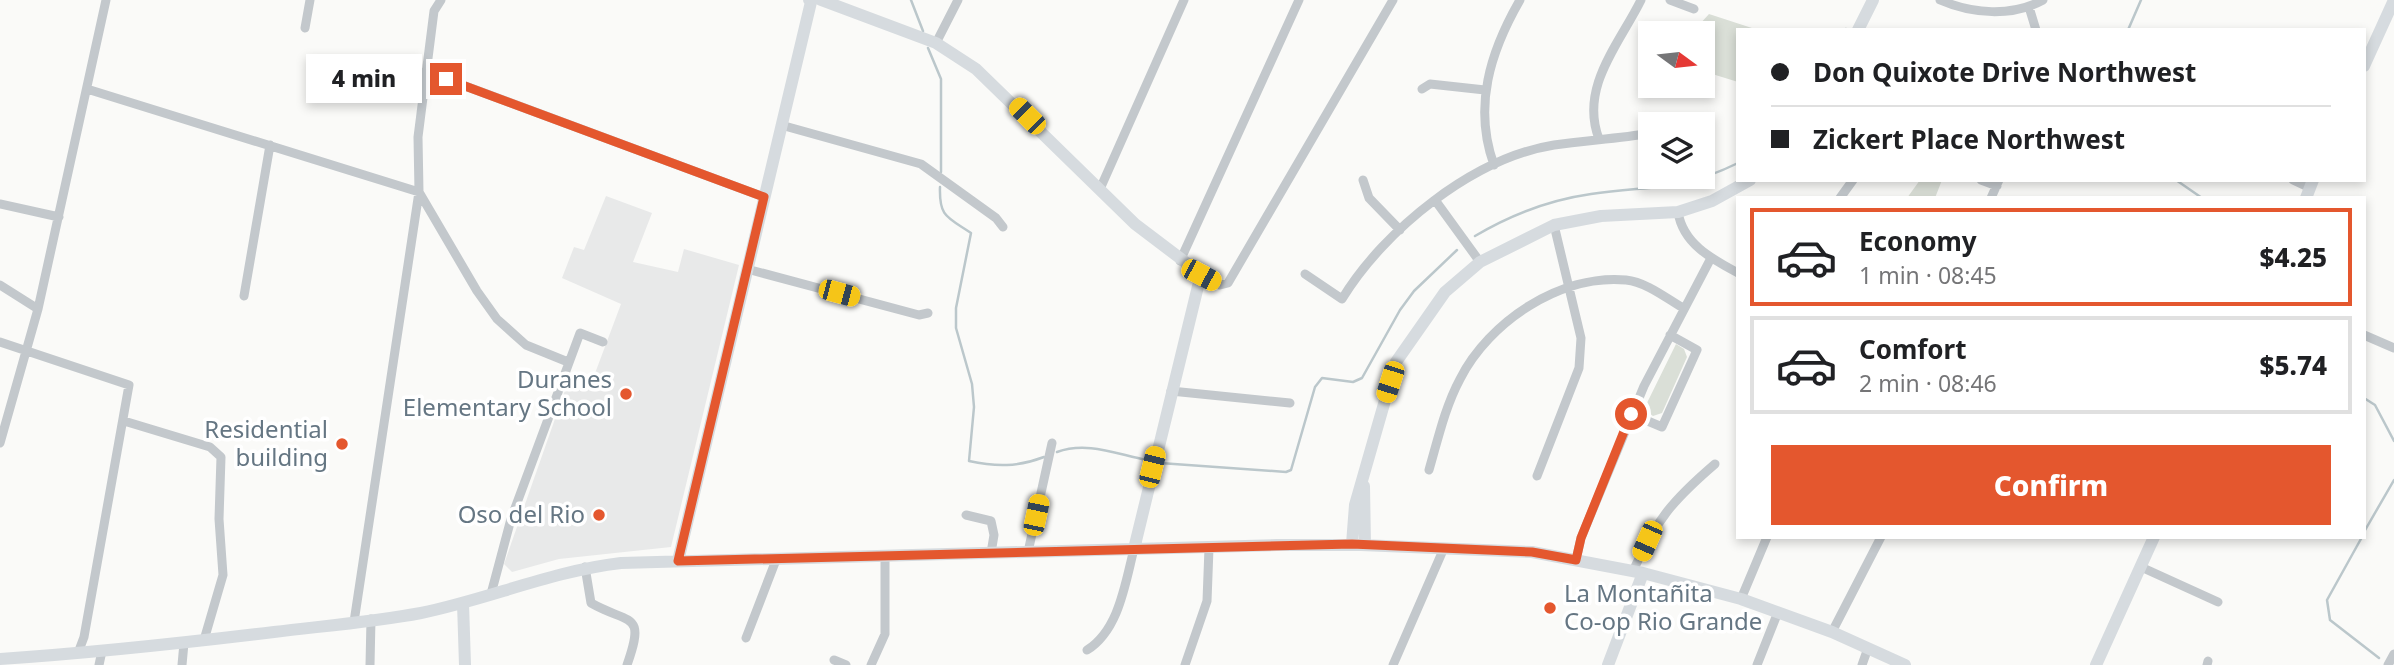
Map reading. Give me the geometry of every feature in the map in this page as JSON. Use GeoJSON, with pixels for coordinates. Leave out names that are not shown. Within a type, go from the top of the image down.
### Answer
{"type":"FeatureCollection","features":[{"type":"Feature","properties":{"kind":"street"},"geometry":{"type":"LineString","coordinates":[[0,443],[38,309],[106,0]]}},
{"type":"Feature","properties":{"kind":"street"},"geometry":{"type":"LineString","coordinates":[[304,28],[310,0]]}},
{"type":"Feature","properties":{"kind":"street"},"geometry":{"type":"LineString","coordinates":[[354,622],[419,192],[418,137],[425,71],[435,11],[441,0]]}},
{"type":"Feature","properties":{"kind":"street"},"geometry":{"type":"LineString","coordinates":[[678,561],[811,2],[809,0]]}},
{"type":"Feature","properties":{"kind":"street"},"geometry":{"type":"LineString","coordinates":[[821,0],[936,43],[993,82],[1135,224],[1180,261],[1220,285],[1228,284],[1393,0]]}},
{"type":"Feature","properties":{"kind":"street"},"geometry":{"type":"LineString","coordinates":[[936,43],[958,0]]}},
{"type":"Feature","properties":{"kind":"street"},"geometry":{"type":"LineString","coordinates":[[1100,189],[1184,0]]}},
{"type":"Feature","properties":{"kind":"street"},"geometry":{"type":"LineString","coordinates":[[1180,261],[1298,0]]}},
{"type":"Feature","properties":{"kind":"street"},"geometry":{"type":"LineString","coordinates":[[1599,139],[1594,119],[1595,95],[1602,69],[1641,0]]}},
{"type":"Feature","properties":{"kind":"street"},"geometry":{"type":"LineString","coordinates":[[1670,0],[1694,9]]}},
{"type":"Feature","properties":{"kind":"street"},"geometry":{"type":"LineString","coordinates":[[1859,28],[1873,0]]}},
{"type":"Feature","properties":{"kind":"street"},"geometry":{"type":"LineString","coordinates":[[1940,0],[1977,11],[2029,8],[2043,0]]}},
{"type":"Feature","properties":{"kind":"street"},"geometry":{"type":"LineString","coordinates":[[2366,62],[2394,0]]}},
{"type":"Feature","properties":{"kind":"street"},"geometry":{"type":"LineString","coordinates":[[1494,165],[1485,131],[1485,90],[1493,55],[1515,1]]}},
{"type":"Feature","properties":{"kind":"street"},"geometry":{"type":"LineString","coordinates":[[2029,8],[2035,28]]}},
{"type":"Feature","properties":{"kind":"street"},"geometry":{"type":"LineString","coordinates":[[425,71],[764,197]]}},
{"type":"Feature","properties":{"kind":"street"},"geometry":{"type":"LineString","coordinates":[[1422,89],[1430,84],[1485,90]]}},
{"type":"Feature","properties":{"kind":"street"},"geometry":{"type":"LineString","coordinates":[[88,89],[419,192],[477,291],[497,319],[526,345],[568,362]]}},
{"type":"Feature","properties":{"kind":"street"},"geometry":{"type":"LineString","coordinates":[[781,125],[920,164],[996,218],[1003,227]]}},
{"type":"Feature","properties":{"kind":"street"},"geometry":{"type":"LineString","coordinates":[[1305,274],[1342,299],[1380,249],[1400,230],[1435,200],[1494,165],[1553,145],[1638,134]]}},
{"type":"Feature","properties":{"kind":"street"},"geometry":{"type":"LineString","coordinates":[[244,296],[270,145]]}},
{"type":"Feature","properties":{"kind":"street"},"geometry":{"type":"LineString","coordinates":[[1363,180],[1369,198],[1400,230]]}},
{"type":"Feature","properties":{"kind":"street"},"geometry":{"type":"LineString","coordinates":[[1358,545],[1364,482],[1383,402],[1402,350],[1445,292],[1480,262],[1554,225],[1601,216],[1678,212],[1712,201],[1746,182]]}},
{"type":"Feature","properties":{"kind":"street"},"geometry":{"type":"LineString","coordinates":[[1435,200],[1480,262]]}},
{"type":"Feature","properties":{"kind":"street"},"geometry":{"type":"LineString","coordinates":[[0,204],[59,217]]}},
{"type":"Feature","properties":{"kind":"street"},"geometry":{"type":"LineString","coordinates":[[1678,212],[1687,236],[1711,258],[1736,272]]}},
{"type":"Feature","properties":{"kind":"street"},"geometry":{"type":"LineString","coordinates":[[1537,476],[1579,368],[1581,338],[1554,225]]}},
{"type":"Feature","properties":{"kind":"street"},"geometry":{"type":"LineString","coordinates":[[1576,560],[1581,538],[1631,414],[1711,258]]}},
{"type":"Feature","properties":{"kind":"street"},"geometry":{"type":"LineString","coordinates":[[747,268],[919,315],[928,313]]}},
{"type":"Feature","properties":{"kind":"street"},"geometry":{"type":"LineString","coordinates":[[1087,650],[1105,636],[1111,625],[1134,549],[1201,275]]}},
{"type":"Feature","properties":{"kind":"street"},"geometry":{"type":"LineString","coordinates":[[1429,470],[1444,416],[1461,377],[1486,340],[1538,301],[1570,287],[1599,281],[1628,280],[1650,288],[1683,308]]}},
{"type":"Feature","properties":{"kind":"street"},"geometry":{"type":"LineString","coordinates":[[0,285],[38,309]]}},
{"type":"Feature","properties":{"kind":"street"},"geometry":{"type":"LineString","coordinates":[[491,594],[511,519],[580,332],[603,342]]}},
{"type":"Feature","properties":{"kind":"street"},"geometry":{"type":"LineString","coordinates":[[1631,414],[1662,427],[1697,349],[1670,335]]}},
{"type":"Feature","properties":{"kind":"street"},"geometry":{"type":"LineString","coordinates":[[2366,336],[2394,348]]}},
{"type":"Feature","properties":{"kind":"street"},"geometry":{"type":"LineString","coordinates":[[0,342],[129,385],[84,637],[78,653]]}},
{"type":"Feature","properties":{"kind":"street"},"geometry":{"type":"LineString","coordinates":[[1171,391],[1290,403]]}},
{"type":"Feature","properties":{"kind":"street"},"geometry":{"type":"LineString","coordinates":[[124,421],[210,447],[221,457],[219,519],[223,575],[204,640]]}},
{"type":"Feature","properties":{"kind":"street"},"geometry":{"type":"LineString","coordinates":[[1028,552],[1052,443]]}},
{"type":"Feature","properties":{"kind":"street"},"geometry":{"type":"LineString","coordinates":[[1608,665],[1647,541],[1670,506],[1715,464]]}},
{"type":"Feature","properties":{"kind":"street"},"geometry":{"type":"LineString","coordinates":[[965,515],[991,522],[994,535],[991,553]]}},
{"type":"Feature","properties":{"kind":"street"},"geometry":{"type":"LineString","coordinates":[[1741,599],[1766,539]]}},
{"type":"Feature","properties":{"kind":"street"},"geometry":{"type":"LineString","coordinates":[[1832,632],[1880,539]]}},
{"type":"Feature","properties":{"kind":"street"},"geometry":{"type":"LineString","coordinates":[[2096,665],[2153,539]]}},
{"type":"Feature","properties":{"kind":"street"},"geometry":{"type":"LineString","coordinates":[[0,659],[102,652],[354,622],[464,603],[584,567],[678,561],[1358,545],[1532,552],[1638,572],[1741,599],[1832,632],[1905,665]]}},
{"type":"Feature","properties":{"kind":"street"},"geometry":{"type":"LineString","coordinates":[[1185,665],[1205,609],[1209,548]]}},
{"type":"Feature","properties":{"kind":"street"},"geometry":{"type":"LineString","coordinates":[[1393,665],[1444,548]]}},
{"type":"Feature","properties":{"kind":"street"},"geometry":{"type":"LineString","coordinates":[[871,665],[885,634],[884,557]]}},
{"type":"Feature","properties":{"kind":"street"},"geometry":{"type":"LineString","coordinates":[[746,638],[776,559]]}},
{"type":"Feature","properties":{"kind":"street"},"geometry":{"type":"LineString","coordinates":[[2141,566],[2218,602]]}},
{"type":"Feature","properties":{"kind":"street"},"geometry":{"type":"LineString","coordinates":[[584,567],[591,603],[628,618],[635,626],[637,639],[627,665]]}},
{"type":"Feature","properties":{"kind":"street"},"geometry":{"type":"LineString","coordinates":[[464,603],[465,665]]}},
{"type":"Feature","properties":{"kind":"street"},"geometry":{"type":"LineString","coordinates":[[1757,665],[1778,612]]}},
{"type":"Feature","properties":{"kind":"street"},"geometry":{"type":"LineString","coordinates":[[370,665],[371,619]]}},
{"type":"Feature","properties":{"kind":"street"},"geometry":{"type":"LineString","coordinates":[[182,665],[184,643]]}},
{"type":"Feature","properties":{"kind":"street"},"geometry":{"type":"LineString","coordinates":[[1862,665],[1868,648]]}},
{"type":"Feature","properties":{"kind":"street"},"geometry":{"type":"LineString","coordinates":[[99,665],[102,652]]}},
{"type":"Feature","properties":{"kind":"street"},"geometry":{"type":"LineString","coordinates":[[2388,665],[2394,654]]}},
{"type":"Feature","properties":{"kind":"street"},"geometry":{"type":"LineString","coordinates":[[834,660],[846,665]]}},
{"type":"Feature","properties":{"kind":"shaded area"},"geometry":{"type":"Polygon","coordinates":[[[1709,14],[1752,28],[1736,28],[1736,81],[1715,75],[1715,21],[1703,21],[1709,14]]]}},
{"type":"Feature","properties":{"kind":"shaded area"},"geometry":{"type":"Polygon","coordinates":[[[1919,182],[1941,182],[1936,196],[1908,196],[1919,182]]]}},
{"type":"Feature","properties":{"kind":"shaded area"},"geometry":{"type":"Polygon","coordinates":[[[606,196],[652,213],[633,262],[678,272],[684,249],[739,265],[671,547],[559,559],[512,572],[504,564],[569,379],[591,384],[621,304],[562,278],[574,247],[584,250],[606,196]]]}},
{"type":"Feature","properties":{"kind":"shaded area"},"geometry":{"type":"Polygon","coordinates":[[[1676,344],[1684,349],[1687,357],[1662,413],[1653,416],[1644,409],[1676,344]]]}},
{"type":"Feature","properties":{"kind":"waterway"},"geometry":{"type":"LineString","coordinates":[[911,0],[923,31]]}},
{"type":"Feature","properties":{"kind":"waterway"},"geometry":{"type":"LineString","coordinates":[[2129,28],[2141,0]]}},
{"type":"Feature","properties":{"kind":"waterway"},"geometry":{"type":"LineString","coordinates":[[928,48],[941,79],[941,172]]}},
{"type":"Feature","properties":{"kind":"waterway"},"geometry":{"type":"LineString","coordinates":[[1475,236],[1517,215],[1560,200],[1682,183],[1736,164]]}},
{"type":"Feature","properties":{"kind":"waterway"},"geometry":{"type":"LineString","coordinates":[[2179,182],[2199,196]]}},
{"type":"Feature","properties":{"kind":"waterway"},"geometry":{"type":"LineString","coordinates":[[940,187],[943,211],[971,233],[956,308],[956,328],[972,384],[974,407],[969,461],[1007,465],[1044,457]]}},
{"type":"Feature","properties":{"kind":"waterway"},"geometry":{"type":"LineString","coordinates":[[1160,463],[1286,472],[1291,470],[1315,387],[1322,378],[1353,382],[1362,378],[1400,310],[1414,291],[1457,250]]}},
{"type":"Feature","properties":{"kind":"waterway"},"geometry":{"type":"LineString","coordinates":[[2366,399],[2375,405],[2394,441]]}},
{"type":"Feature","properties":{"kind":"waterway"},"geometry":{"type":"LineString","coordinates":[[1057,452],[1090,448],[1147,460]]}},
{"type":"Feature","properties":{"kind":"waterway"},"geometry":{"type":"LineString","coordinates":[[2366,529],[2394,480]]}},
{"type":"Feature","properties":{"kind":"waterway"},"geometry":{"type":"LineString","coordinates":[[2361,539],[2327,600],[2330,620],[2379,658]]}},
{"type":"Feature","properties":{"kind":"place","name":"Duranes Elementary School"},"geometry":{"type":"Point","coordinates":[626,394]}},
{"type":"Feature","properties":{"kind":"place","name":"Residential building"},"geometry":{"type":"Point","coordinates":[342,444]}},
{"type":"Feature","properties":{"kind":"place","name":"Oso del Rio"},"geometry":{"type":"Point","coordinates":[599,515]}},
{"type":"Feature","properties":{"kind":"place","name":"La Montañita Co-op Rio Grande"},"geometry":{"type":"Point","coordinates":[1550,608]}},
{"type":"Feature","properties":{"kind":"route"},"geometry":{"type":"LineString","coordinates":[[446,79],[764,197],[678,561],[1352,544],[1532,552],[1576,560],[1581,538],[1631,414]]}}]}
